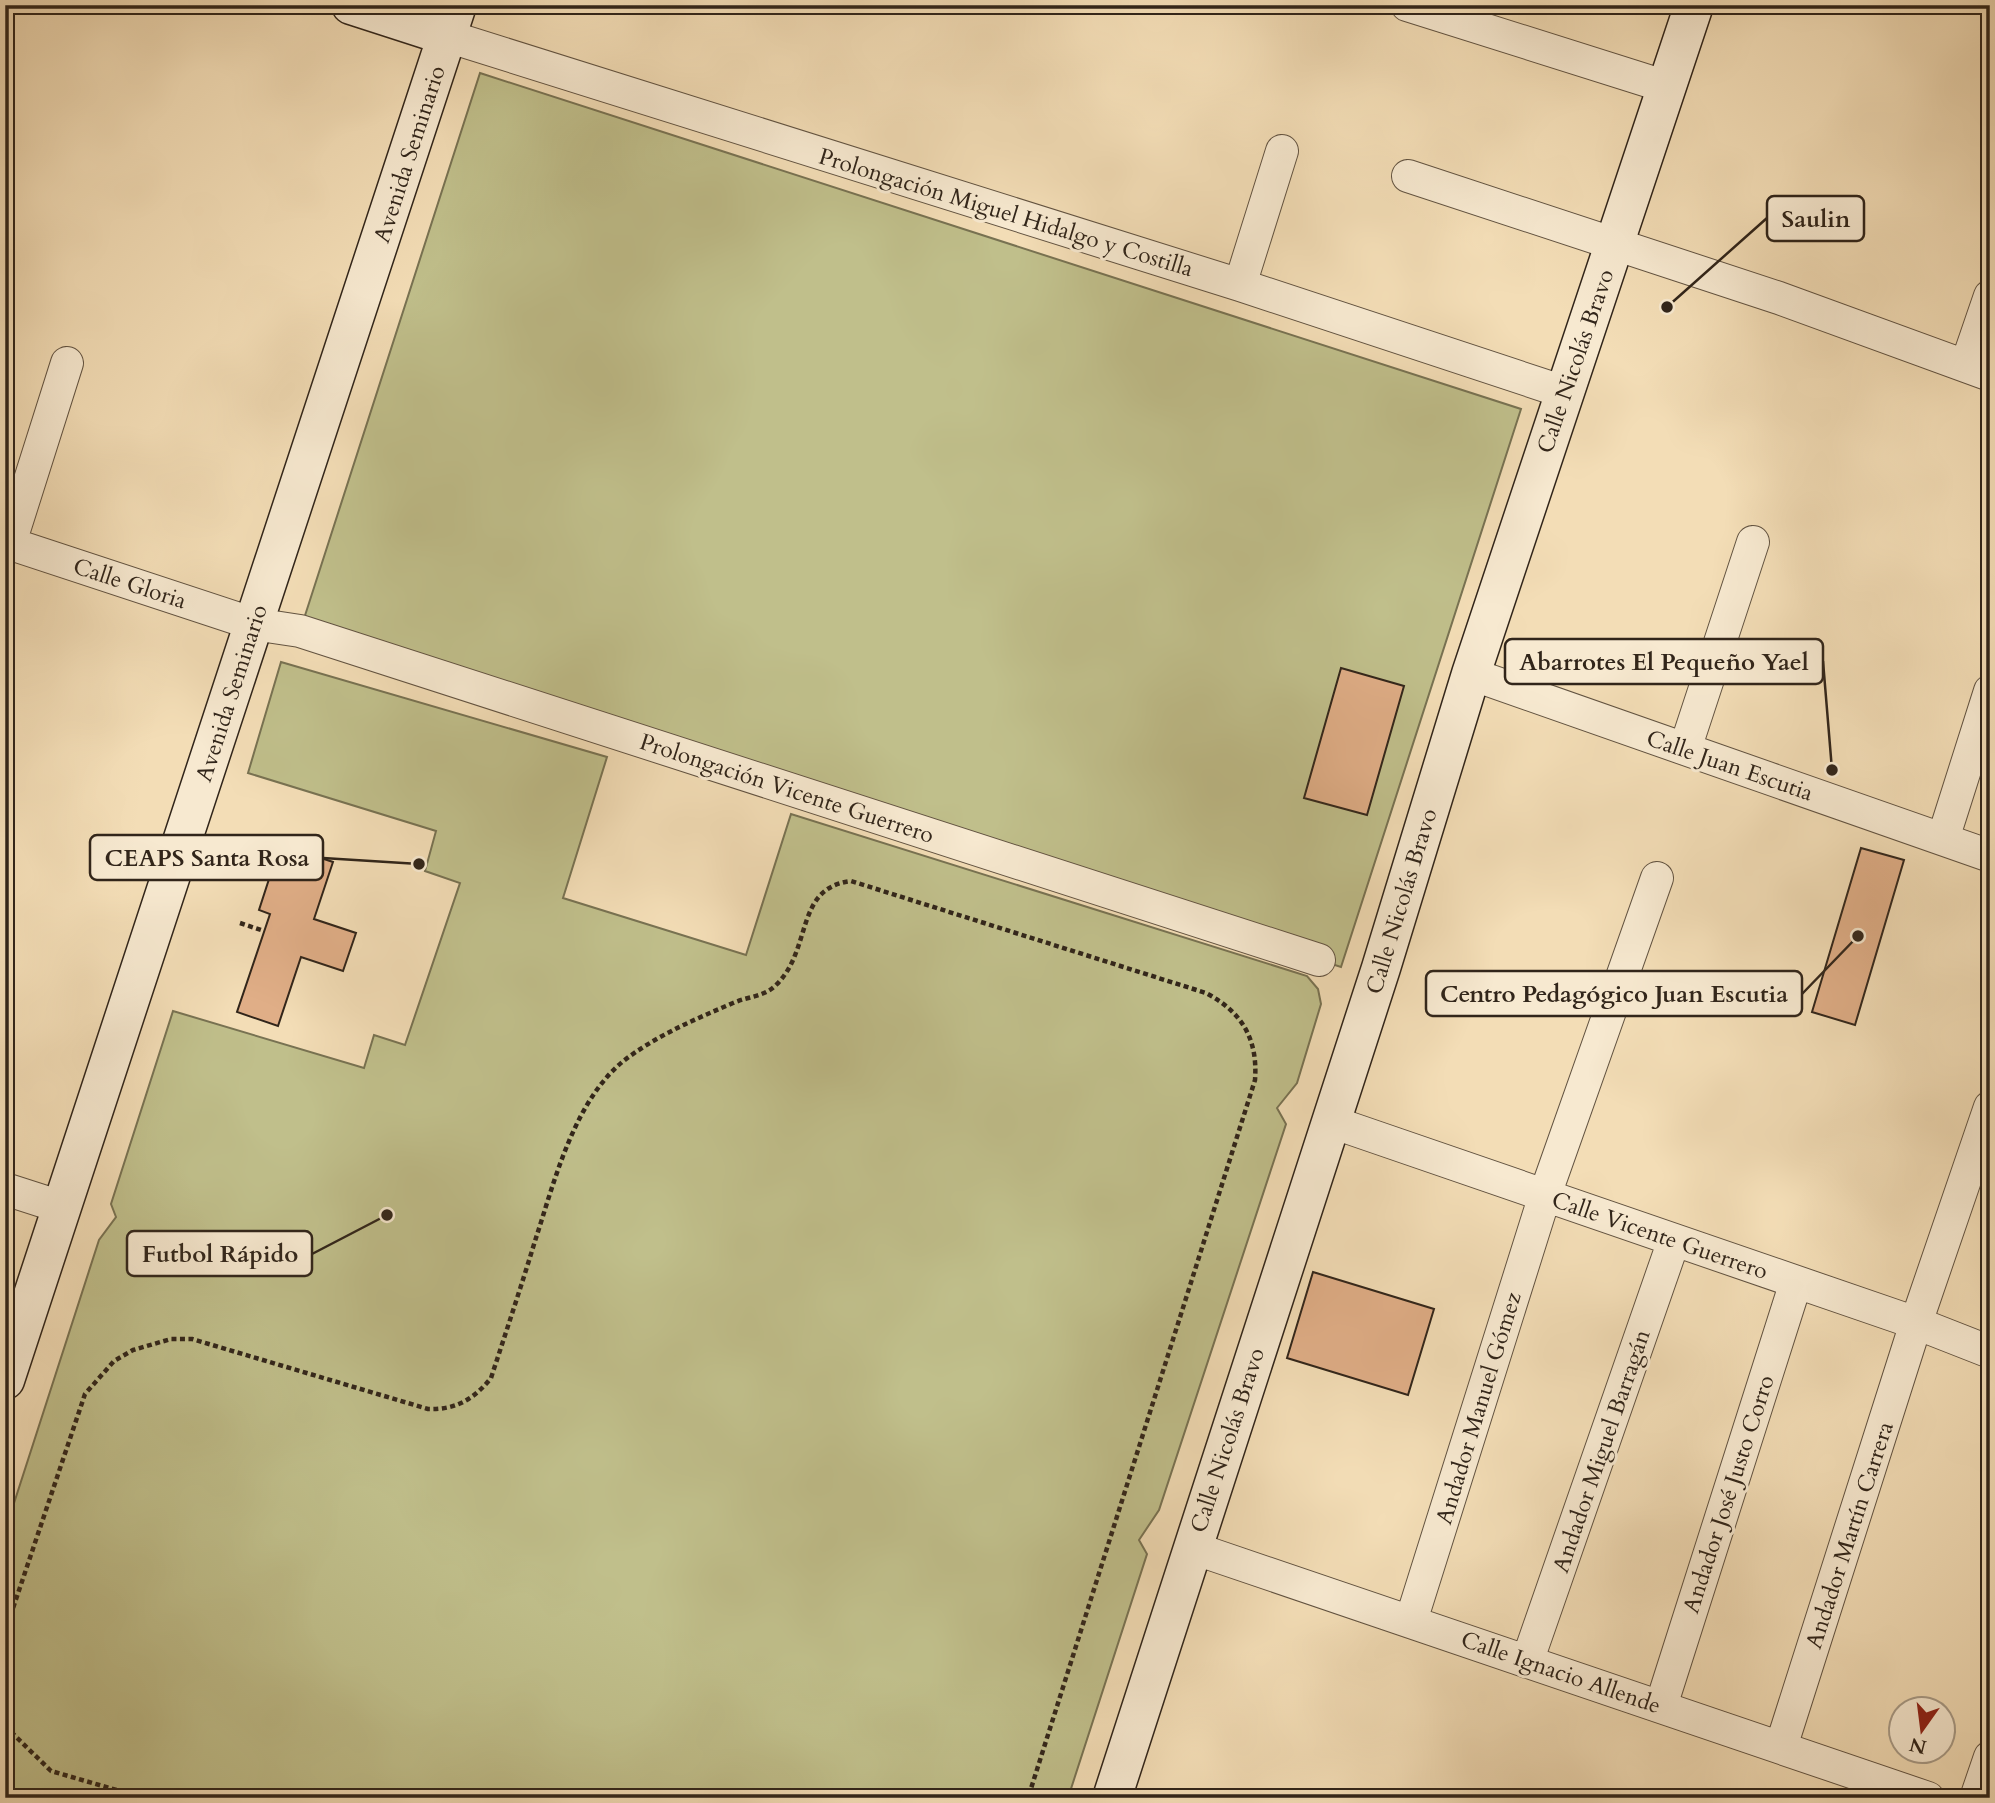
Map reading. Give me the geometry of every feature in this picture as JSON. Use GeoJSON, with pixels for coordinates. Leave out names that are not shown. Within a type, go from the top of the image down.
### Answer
{"type":"FeatureCollection","features":[{"type":"Feature","properties":{"kind":"street"},"geometry":{"type":"LineString","coordinates":[[351,5],[452,21]]}},
{"type":"Feature","properties":{"kind":"street"},"geometry":{"type":"LineString","coordinates":[[1407,5],[1667,87]]}},
{"type":"Feature","properties":{"kind":"street","name":"Calle Nicolás Bravo"},"geometry":{"type":"LineString","coordinates":[[1112,1798],[1329,1121],[1381,968],[1471,674],[1694,5]]}},
{"type":"Feature","properties":{"kind":"street","name":"Prolongación Miguel Hidalgo y Costilla"},"geometry":{"type":"LineString","coordinates":[[452,21],[1564,392]]}},
{"type":"Feature","properties":{"kind":"street","name":"Avenida Seminario"},"geometry":{"type":"LineString","coordinates":[[5,1380],[452,21]]}},
{"type":"Feature","properties":{"kind":"street"},"geometry":{"type":"LineString","coordinates":[[1240,285],[1282,151]]}},
{"type":"Feature","properties":{"kind":"street"},"geometry":{"type":"LineString","coordinates":[[1408,176],[1615,243],[1978,370],[1990,296]]}},
{"type":"Feature","properties":{"kind":"street"},"geometry":{"type":"LineString","coordinates":[[8,543],[67,363]]}},
{"type":"Feature","properties":{"kind":"street"},"geometry":{"type":"LineString","coordinates":[[1685,749],[1753,542]]}},
{"type":"Feature","properties":{"kind":"street","name":"Calle Gloria"},"geometry":{"type":"LineString","coordinates":[[8,543],[254,624]]}},
{"type":"Feature","properties":{"kind":"street","name":"Prolongación Vicente Guerrero"},"geometry":{"type":"LineString","coordinates":[[254,624],[313,635],[1319,960]]}},
{"type":"Feature","properties":{"kind":"street","name":"Calle Juan Escutia"},"geometry":{"type":"LineString","coordinates":[[1471,674],[1990,856]]}},
{"type":"Feature","properties":{"kind":"street"},"geometry":{"type":"LineString","coordinates":[[1943,839],[1990,691]]}},
{"type":"Feature","properties":{"kind":"street","name":"Andador Manuel Gómez"},"geometry":{"type":"LineString","coordinates":[[1411,1621],[1545,1195],[1657,878]]}},
{"type":"Feature","properties":{"kind":"street","name":"Andador Martín Carrera"},"geometry":{"type":"LineString","coordinates":[[1781,1748],[1916,1323],[1990,1107]]}},
{"type":"Feature","properties":{"kind":"street","name":"Calle Vicente Guerrero"},"geometry":{"type":"LineString","coordinates":[[1329,1121],[1916,1323],[1990,1352]]}},
{"type":"Feature","properties":{"kind":"street"},"geometry":{"type":"LineString","coordinates":[[5,1188],[61,1207]]}},
{"type":"Feature","properties":{"kind":"street","name":"Andador Miguel Barragán"},"geometry":{"type":"LineString","coordinates":[[1527,1661],[1674,1240]]}},
{"type":"Feature","properties":{"kind":"street","name":"Andador José Justo Corro"},"geometry":{"type":"LineString","coordinates":[[1661,1706],[1796,1282]]}},
{"type":"Feature","properties":{"kind":"street","name":"Calle Ignacio Allende"},"geometry":{"type":"LineString","coordinates":[[1193,1548],[1928,1798]]}},
{"type":"Feature","properties":{"kind":"street"},"geometry":{"type":"LineString","coordinates":[[1976,1798],[1990,1757]]}},
{"type":"Feature","properties":{"kind":"path"},"geometry":{"type":"LineString","coordinates":[[5,1632],[85,1394],[114,1360],[132,1350],[172,1339],[192,1339],[428,1409],[453,1407],[480,1392],[491,1378],[559,1168],[581,1114],[619,1064],[666,1031],[744,998],[765,995],[795,962],[815,897],[825,888],[851,881],[1206,993],[1238,1015],[1255,1048],[1255,1080],[1028,1798]]}},
{"type":"Feature","properties":{"kind":"path"},"geometry":{"type":"LineString","coordinates":[[240,923],[264,931]]}},
{"type":"Feature","properties":{"kind":"path"},"geometry":{"type":"LineString","coordinates":[[5,1726],[51,1771],[144,1798]]}},
{"type":"Feature","properties":{"kind":"shaded area"},"geometry":{"type":"Polygon","coordinates":[[[480,73],[1521,409],[1341,967],[300,631],[480,73]]]}},
{"type":"Feature","properties":{"kind":"shaded area"},"geometry":{"type":"Polygon","coordinates":[[[281,662],[607,757],[563,898],[746,955],[791,814],[1307,976],[1318,989],[1321,1004],[1297,1083],[1277,1108],[1286,1124],[1159,1510],[1139,1540],[1147,1554],[1068,1798],[5,1798],[5,1531],[99,1240],[116,1217],[111,1204],[173,1011],[364,1068],[374,1035],[405,1045],[460,883],[425,871],[436,831],[248,773],[281,662]]]}},
{"type":"Feature","properties":{"kind":"building"},"geometry":{"type":"Polygon","coordinates":[[[1341,668],[1404,686],[1367,815],[1304,798],[1341,668]]]}},
{"type":"Feature","properties":{"kind":"building"},"geometry":{"type":"Polygon","coordinates":[[[291,848],[333,862],[314,919],[356,933],[343,971],[301,957],[278,1026],[237,1012],[270,914],[259,910],[271,873],[282,876],[291,848]]]}},
{"type":"Feature","properties":{"kind":"building"},"geometry":{"type":"Polygon","coordinates":[[[1861,848],[1904,860],[1855,1025],[1812,1012],[1861,848]]]}},
{"type":"Feature","properties":{"kind":"building"},"geometry":{"type":"Polygon","coordinates":[[[1313,1272],[1434,1309],[1408,1395],[1287,1358],[1313,1272]]]}},
{"type":"Feature","properties":{"kind":"place","name":"Saulin"},"geometry":{"type":"Point","coordinates":[1667,307]}},
{"type":"Feature","properties":{"kind":"place","name":"Abarrotes El Pequeño Yael"},"geometry":{"type":"Point","coordinates":[1832,770]}},
{"type":"Feature","properties":{"kind":"place","name":"CEAPS Santa Rosa"},"geometry":{"type":"Point","coordinates":[419,864]}},
{"type":"Feature","properties":{"kind":"place","name":"Centro Pedagógico Juan Escutia"},"geometry":{"type":"Point","coordinates":[1858,936]}},
{"type":"Feature","properties":{"kind":"place","name":"Futbol Rápido"},"geometry":{"type":"Point","coordinates":[387,1215]}}]}
